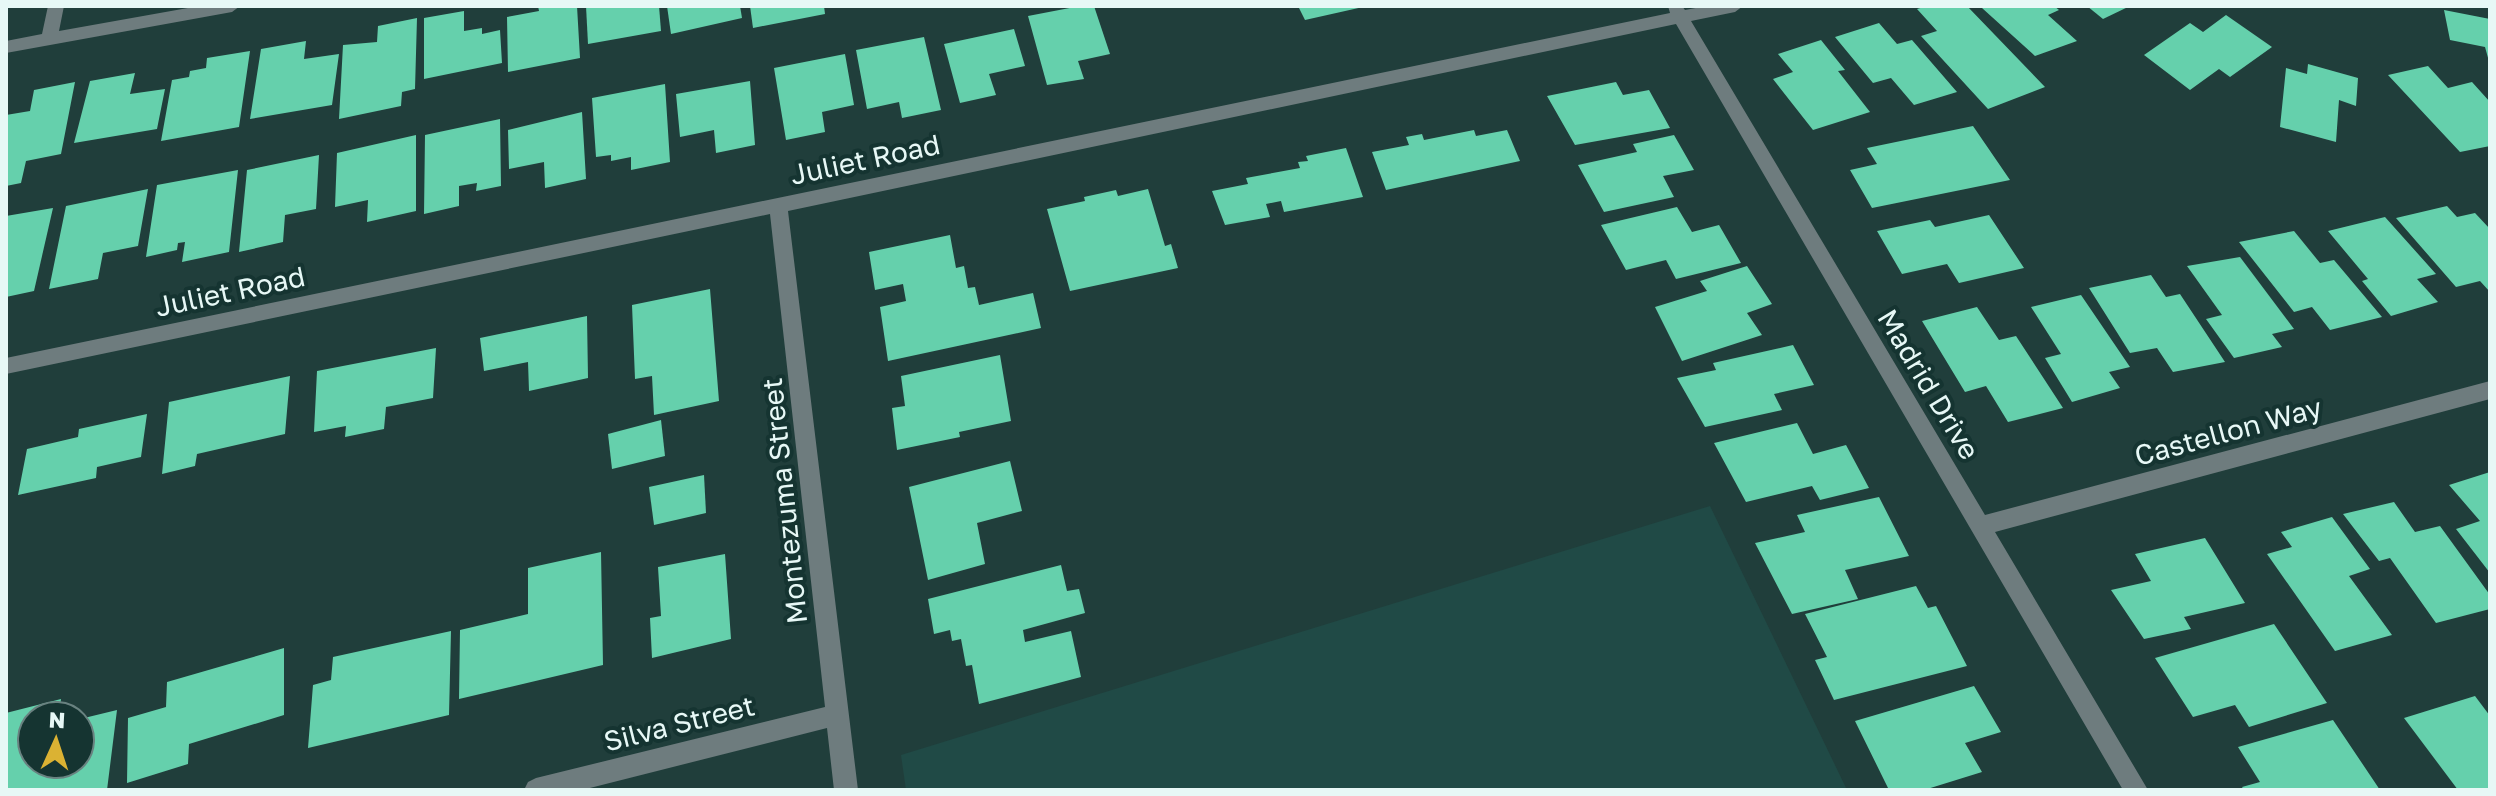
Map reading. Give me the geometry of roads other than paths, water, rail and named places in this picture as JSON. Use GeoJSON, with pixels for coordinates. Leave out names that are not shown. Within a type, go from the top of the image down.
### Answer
{"type":"FeatureCollection","features":[{"type":"Feature","properties":{"kind":"street"},"geometry":{"type":"LineString","coordinates":[[49,39],[56,6]]}},
{"type":"Feature","properties":{"kind":"street"},"geometry":{"type":"LineString","coordinates":[[6,47],[232,6]]}},
{"type":"Feature","properties":{"kind":"street","name":"Juliet Road"},"geometry":{"type":"LineString","coordinates":[[6,366],[778,205],[1677,12],[1735,6]]}},
{"type":"Feature","properties":{"kind":"street","name":"Madrid Drive"},"geometry":{"type":"LineString","coordinates":[[1677,12],[2136,790]]}},
{"type":"Feature","properties":{"kind":"street","name":"Montezuma Street"},"geometry":{"type":"LineString","coordinates":[[778,205],[846,790]]}},
{"type":"Feature","properties":{"kind":"street","name":"Castellon Way"},"geometry":{"type":"LineString","coordinates":[[1980,526],[2490,390]]}},
{"type":"Feature","properties":{"kind":"street","name":"Silva Street"},"geometry":{"type":"LineString","coordinates":[[536,790],[836,715]]}}]}
